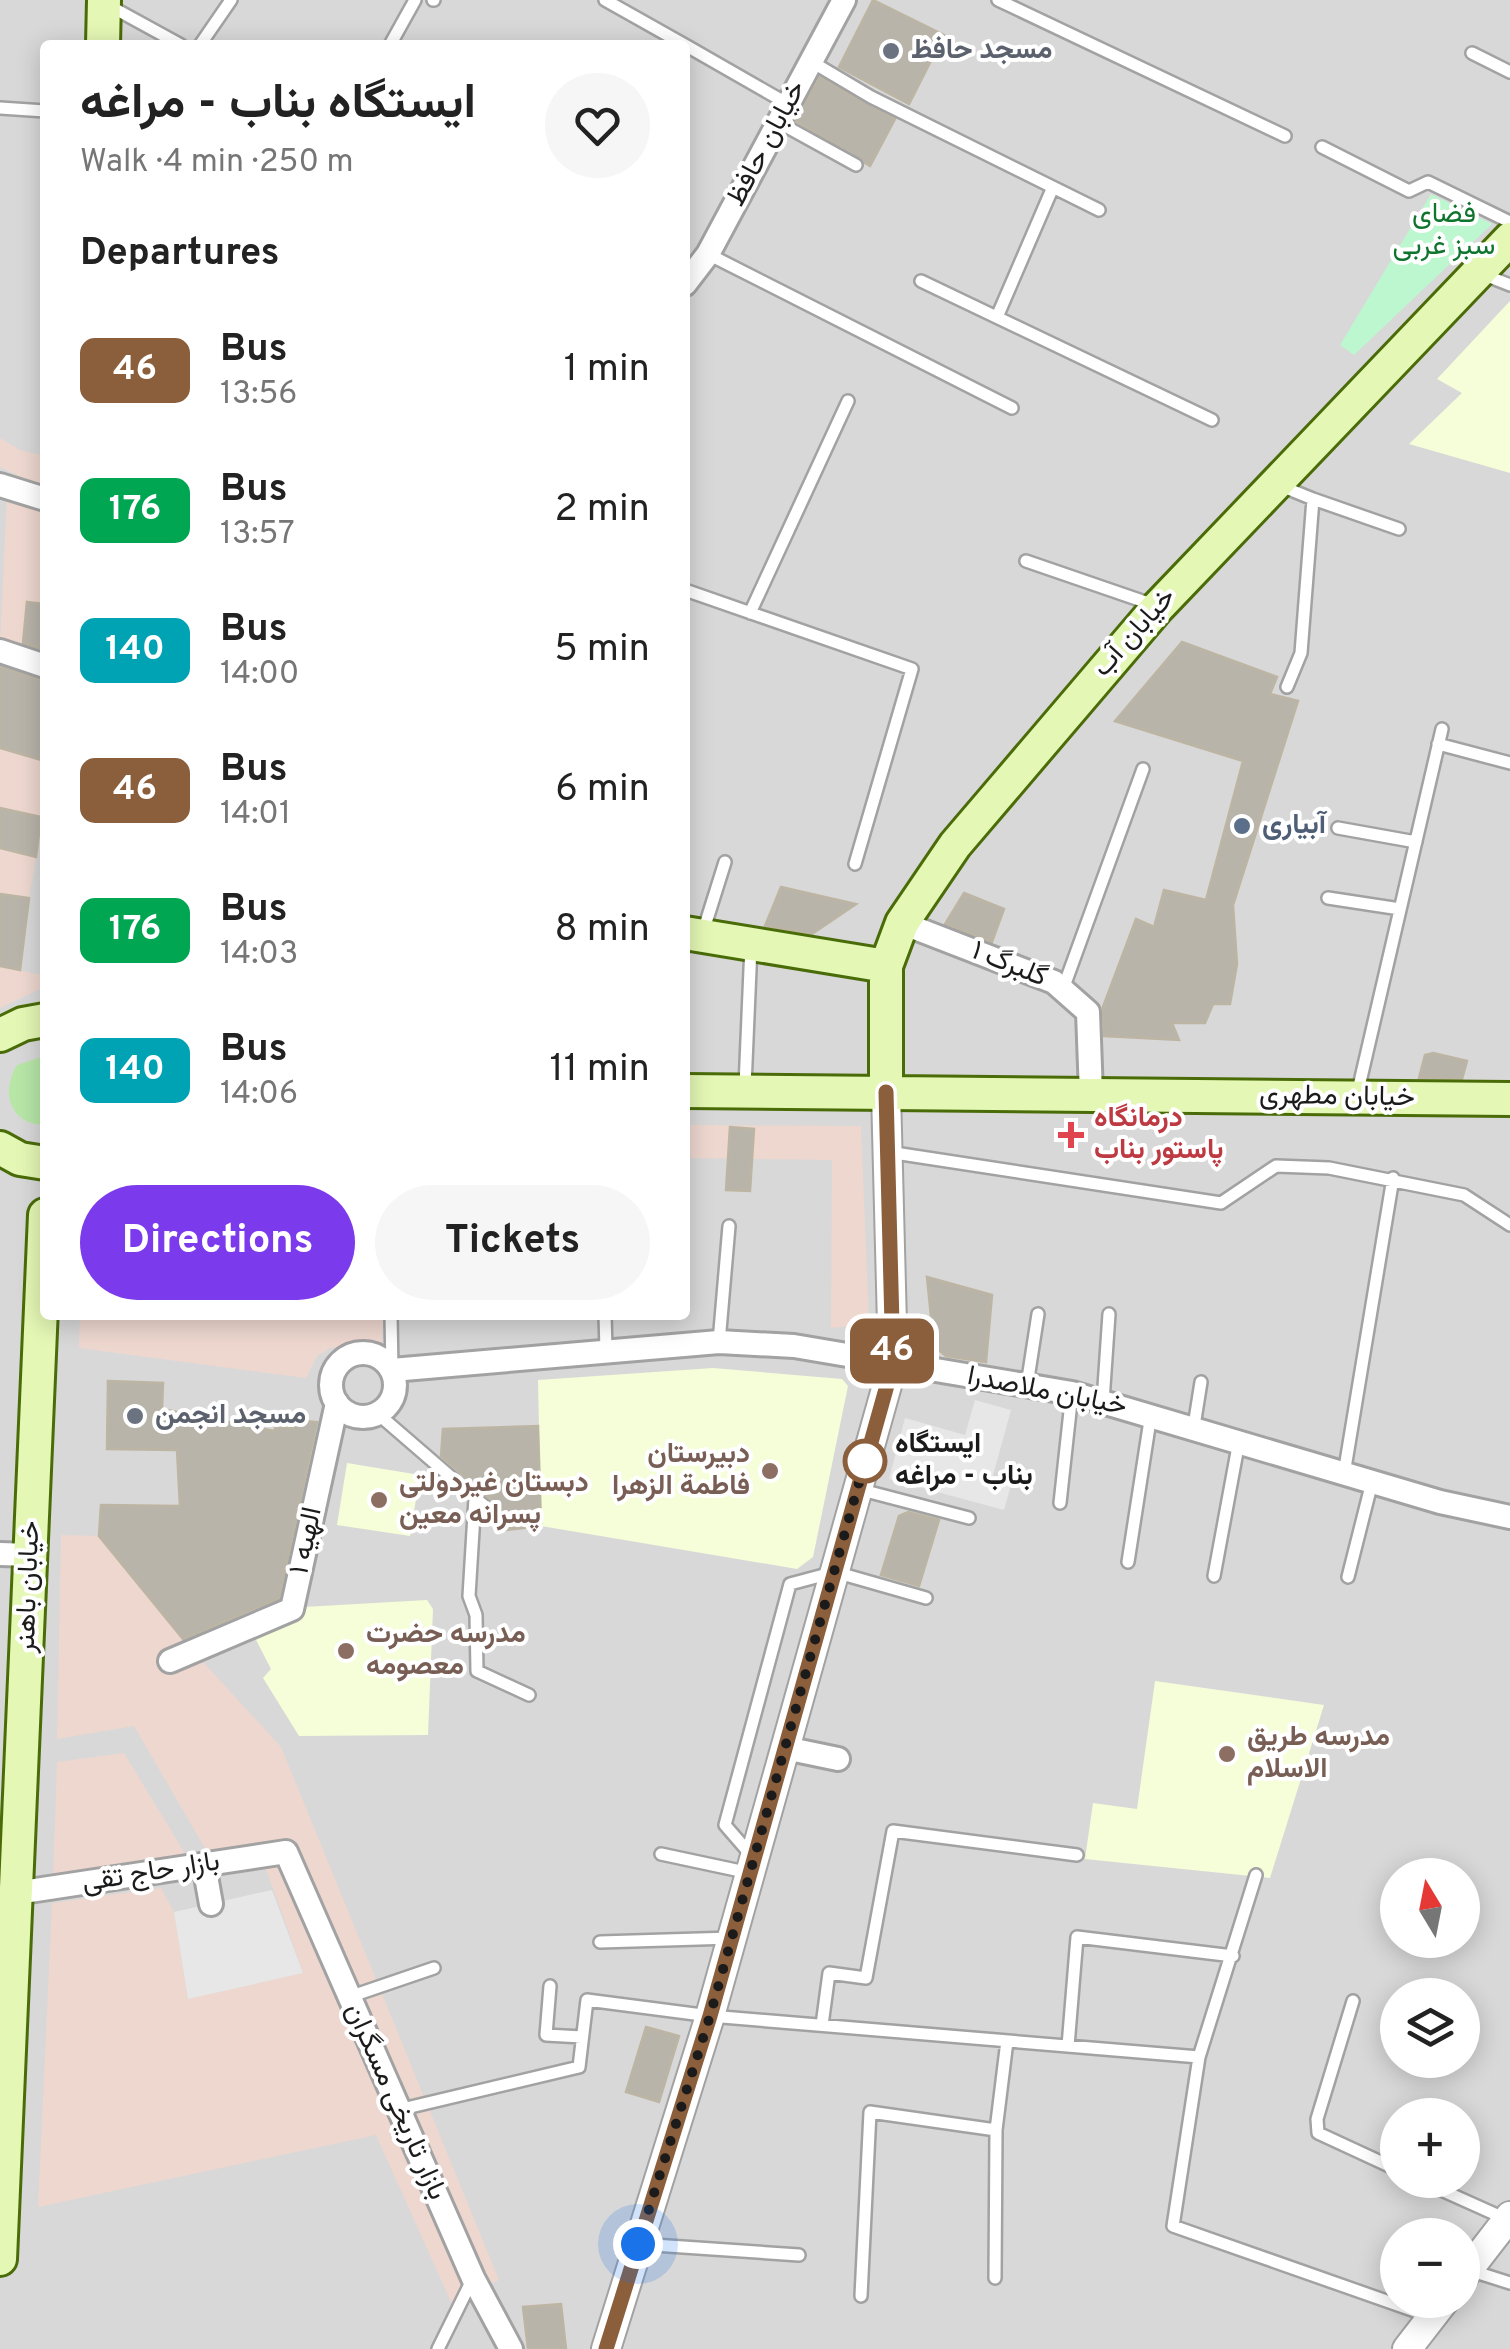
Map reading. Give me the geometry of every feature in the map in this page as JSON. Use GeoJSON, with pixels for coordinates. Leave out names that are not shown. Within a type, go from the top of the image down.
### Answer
{"type":"FeatureCollection","features":[{"type":"Feature","properties":{"kind":"main road"},"geometry":{"type":"LineString","coordinates":[[102,40],[104,2]]}},
{"type":"Feature","properties":{"kind":"main road","name":"خیابان آب"},"geometry":{"type":"LineString","coordinates":[[886,1092],[886,966],[902,923],[954,845],[1158,607],[1273,482],[1510,239]]}},
{"type":"Feature","properties":{"kind":"main road"},"geometry":{"type":"LineString","coordinates":[[694,935],[886,966]]}},
{"type":"Feature","properties":{"kind":"main road"},"geometry":{"type":"LineString","coordinates":[[0,1036],[23,1024],[40,1021]]}},
{"type":"Feature","properties":{"kind":"main road","name":"خیابان مطهری"},"geometry":{"type":"LineString","coordinates":[[690,1091],[1510,1099]]}},
{"type":"Feature","properties":{"kind":"main road"},"geometry":{"type":"LineString","coordinates":[[0,1148],[20,1159],[40,1162]]}},
{"type":"Feature","properties":{"kind":"main road","name":"خیابان باهنر"},"geometry":{"type":"LineString","coordinates":[[0,2259],[15,1554],[40,1272]]}},
{"type":"Feature","properties":{"kind":"street","name":"خیابان حافظ"},"geometry":{"type":"LineString","coordinates":[[690,277],[708,254],[844,0]]}},
{"type":"Feature","properties":{"kind":"street"},"geometry":{"type":"LineString","coordinates":[[0,485],[40,497]]}},
{"type":"Feature","properties":{"kind":"street"},"geometry":{"type":"LineString","coordinates":[[0,651],[40,664]]}},
{"type":"Feature","properties":{"kind":"street","name":"گلبرگ ۱"},"geometry":{"type":"LineString","coordinates":[[902,923],[1054,982],[1088,1012],[1091,1094]]}},
{"type":"Feature","properties":{"kind":"street"},"geometry":{"type":"LineString","coordinates":[[606,2349],[710,2016],[893,1364],[901,1155],[886,1092]]}},
{"type":"Feature","properties":{"kind":"street","name":"خیابان ملاصدرا"},"geometry":{"type":"LineString","coordinates":[[392,1370],[719,1342],[794,1346],[1102,1401],[1372,1482],[1510,1517]]}},
{"type":"Feature","properties":{"kind":"street"},"geometry":{"type":"LineString","coordinates":[[376,1355],[392,1370],[392,1400],[378,1414],[360,1417],[337,1404],[331,1381],[346,1358],[376,1355]]}},
{"type":"Feature","properties":{"kind":"street","name":"الهیه ۱"},"geometry":{"type":"LineString","coordinates":[[170,1661],[292,1608],[337,1404]]}},
{"type":"Feature","properties":{"kind":"street"},"geometry":{"type":"LineString","coordinates":[[785,1748],[838,1760]]}},
{"type":"Feature","properties":{"kind":"street","name":"بازار حاج تقی"},"geometry":{"type":"LineString","coordinates":[[10,1901],[286,1852]]}},
{"type":"Feature","properties":{"kind":"street","name":"بازار تاریخی مسگران"},"geometry":{"type":"LineString","coordinates":[[286,1852],[473,2278],[510,2349]]}},
{"type":"Feature","properties":{"kind":"street"},"geometry":{"type":"LineString","coordinates":[[204,1864],[211,1904]]}},
{"type":"Feature","properties":{"kind":"street"},"geometry":{"type":"LineString","coordinates":[[1480,2256],[1509,2218]]}},
{"type":"Feature","properties":{"kind":"street"},"geometry":{"type":"LineString","coordinates":[[1407,2349],[1432,2318]]}},
{"type":"Feature","properties":{"kind":"lane"},"geometry":{"type":"LineString","coordinates":[[203,40],[230,0]]}},
{"type":"Feature","properties":{"kind":"lane"},"geometry":{"type":"LineString","coordinates":[[393,40],[415,0]]}},
{"type":"Feature","properties":{"kind":"lane"},"geometry":{"type":"LineString","coordinates":[[606,0],[676,40]]}},
{"type":"Feature","properties":{"kind":"lane"},"geometry":{"type":"LineString","coordinates":[[998,0],[1285,136]]}},
{"type":"Feature","properties":{"kind":"lane"},"geometry":{"type":"LineString","coordinates":[[104,2],[172,40]]}},
{"type":"Feature","properties":{"kind":"lane"},"geometry":{"type":"LineString","coordinates":[[690,48],[856,166]]}},
{"type":"Feature","properties":{"kind":"lane"},"geometry":{"type":"LineString","coordinates":[[1472,54],[1510,72]]}},
{"type":"Feature","properties":{"kind":"lane"},"geometry":{"type":"LineString","coordinates":[[812,62],[871,96],[1098,210]]}},
{"type":"Feature","properties":{"kind":"lane"},"geometry":{"type":"LineString","coordinates":[[0,108],[40,111]]}},
{"type":"Feature","properties":{"kind":"lane"},"geometry":{"type":"LineString","coordinates":[[1322,147],[1409,191],[1428,182],[1510,222]]}},
{"type":"Feature","properties":{"kind":"lane"},"geometry":{"type":"LineString","coordinates":[[997,317],[1054,187]]}},
{"type":"Feature","properties":{"kind":"lane"},"geometry":{"type":"LineString","coordinates":[[708,254],[1012,408]]}},
{"type":"Feature","properties":{"kind":"lane"},"geometry":{"type":"LineString","coordinates":[[1478,272],[1510,285]]}},
{"type":"Feature","properties":{"kind":"lane"},"geometry":{"type":"LineString","coordinates":[[921,281],[1212,420]]}},
{"type":"Feature","properties":{"kind":"lane"},"geometry":{"type":"LineString","coordinates":[[750,613],[848,400]]}},
{"type":"Feature","properties":{"kind":"lane"},"geometry":{"type":"LineString","coordinates":[[1273,482],[1399,529]]}},
{"type":"Feature","properties":{"kind":"lane"},"geometry":{"type":"LineString","coordinates":[[1287,687],[1302,653],[1313,499]]}},
{"type":"Feature","properties":{"kind":"lane"},"geometry":{"type":"LineString","coordinates":[[1026,561],[1158,607]]}},
{"type":"Feature","properties":{"kind":"lane"},"geometry":{"type":"LineString","coordinates":[[690,592],[912,669],[855,864]]}},
{"type":"Feature","properties":{"kind":"lane"},"geometry":{"type":"LineString","coordinates":[[1356,1097],[1442,728]]}},
{"type":"Feature","properties":{"kind":"lane"},"geometry":{"type":"LineString","coordinates":[[1438,744],[1510,763]]}},
{"type":"Feature","properties":{"kind":"lane"},"geometry":{"type":"LineString","coordinates":[[1063,990],[1144,770]]}},
{"type":"Feature","properties":{"kind":"lane"},"geometry":{"type":"LineString","coordinates":[[1338,828],[1416,842]]}},
{"type":"Feature","properties":{"kind":"lane"},"geometry":{"type":"LineString","coordinates":[[694,935],[725,862]]}},
{"type":"Feature","properties":{"kind":"lane"},"geometry":{"type":"LineString","coordinates":[[1328,898],[1400,909]]}},
{"type":"Feature","properties":{"kind":"lane"},"geometry":{"type":"LineString","coordinates":[[745,1091],[751,946]]}},
{"type":"Feature","properties":{"kind":"lane"},"geometry":{"type":"LineString","coordinates":[[901,1155],[1221,1203],[1276,1166],[1329,1168],[1464,1195],[1510,1226]]}},
{"type":"Feature","properties":{"kind":"lane"},"geometry":{"type":"LineString","coordinates":[[1344,1474],[1392,1178]]}},
{"type":"Feature","properties":{"kind":"lane"},"geometry":{"type":"LineString","coordinates":[[719,1342],[729,1226]]}},
{"type":"Feature","properties":{"kind":"lane"},"geometry":{"type":"LineString","coordinates":[[1027,1385],[1038,1314]]}},
{"type":"Feature","properties":{"kind":"lane"},"geometry":{"type":"LineString","coordinates":[[1102,1401],[1110,1314]]}},
{"type":"Feature","properties":{"kind":"lane"},"geometry":{"type":"LineString","coordinates":[[391,1320],[392,1370]]}},
{"type":"Feature","properties":{"kind":"lane"},"geometry":{"type":"LineString","coordinates":[[605,1320],[606,1350]]}},
{"type":"Feature","properties":{"kind":"lane"},"geometry":{"type":"LineString","coordinates":[[1194,1426],[1201,1382]]}},
{"type":"Feature","properties":{"kind":"lane"},"geometry":{"type":"LineString","coordinates":[[1060,1503],[1072,1394]]}},
{"type":"Feature","properties":{"kind":"lane"},"geometry":{"type":"LineString","coordinates":[[378,1414],[496,1516]]}},
{"type":"Feature","properties":{"kind":"lane"},"geometry":{"type":"LineString","coordinates":[[1128,1562],[1151,1414]]}},
{"type":"Feature","properties":{"kind":"lane"},"geometry":{"type":"LineString","coordinates":[[1214,1576],[1239,1441]]}},
{"type":"Feature","properties":{"kind":"lane"},"geometry":{"type":"LineString","coordinates":[[1348,1577],[1372,1482]]}},
{"type":"Feature","properties":{"kind":"lane"},"geometry":{"type":"LineString","coordinates":[[858,1489],[970,1518]]}},
{"type":"Feature","properties":{"kind":"lane"},"geometry":{"type":"LineString","coordinates":[[475,1498],[469,1596],[476,1614],[477,1671],[529,1696]]}},
{"type":"Feature","properties":{"kind":"lane"},"geometry":{"type":"LineString","coordinates":[[752,1866],[725,1825],[790,1584],[835,1572],[926,1598]]}},
{"type":"Feature","properties":{"kind":"lane"},"geometry":{"type":"LineString","coordinates":[[822,2025],[829,1972],[866,1978],[893,1831],[1077,1855]]}},
{"type":"Feature","properties":{"kind":"lane"},"geometry":{"type":"LineString","coordinates":[[661,1854],[752,1866]]}},
{"type":"Feature","properties":{"kind":"lane"},"geometry":{"type":"LineString","coordinates":[[1256,1876],[1199,2057],[1173,2226],[1380,2291]]}},
{"type":"Feature","properties":{"kind":"lane"},"geometry":{"type":"LineString","coordinates":[[1068,2046],[1076,1937],[1233,1956]]}},
{"type":"Feature","properties":{"kind":"lane"},"geometry":{"type":"LineString","coordinates":[[600,1942],[732,1938]]}},
{"type":"Feature","properties":{"kind":"lane"},"geometry":{"type":"LineString","coordinates":[[349,1997],[434,1968]]}},
{"type":"Feature","properties":{"kind":"lane"},"geometry":{"type":"LineString","coordinates":[[550,1986],[546,2035],[582,2037]]}},
{"type":"Feature","properties":{"kind":"lane"},"geometry":{"type":"LineString","coordinates":[[398,2110],[578,2067],[586,2000],[710,2016],[1199,2057]]}},
{"type":"Feature","properties":{"kind":"lane"},"geometry":{"type":"LineString","coordinates":[[1353,2000],[1316,2119],[1318,2133],[1380,2162]]}},
{"type":"Feature","properties":{"kind":"lane"},"geometry":{"type":"LineString","coordinates":[[995,2278],[996,2130],[1007,2041]]}},
{"type":"Feature","properties":{"kind":"lane"},"geometry":{"type":"LineString","coordinates":[[861,2296],[870,2112],[996,2130]]}},
{"type":"Feature","properties":{"kind":"lane"},"geometry":{"type":"LineString","coordinates":[[1462,2198],[1509,2218]]}},
{"type":"Feature","properties":{"kind":"lane"},"geometry":{"type":"LineString","coordinates":[[638,2244],[800,2255]]}},
{"type":"Feature","properties":{"kind":"lane"},"geometry":{"type":"LineString","coordinates":[[1480,2277],[1510,2283]]}},
{"type":"Feature","properties":{"kind":"lane"},"geometry":{"type":"LineString","coordinates":[[438,2349],[473,2278]]}},
{"type":"Feature","properties":{"kind":"shaded area"},"geometry":{"type":"Polygon","coordinates":[[[0,0],[1510,0],[1510,2349],[0,2349],[0,0]]]}},
{"type":"Feature","properties":{"kind":"shaded area"},"geometry":{"type":"Polygon","coordinates":[[[1510,301],[1510,473],[1409,444],[1462,393],[1437,379],[1510,301]]]}},
{"type":"Feature","properties":{"kind":"shaded area"},"geometry":{"type":"Polygon","coordinates":[[[0,438],[20,450],[40,455],[40,486],[0,467],[0,438]]]}},
{"type":"Feature","properties":{"kind":"shaded area"},"geometry":{"type":"Polygon","coordinates":[[[7,495],[40,505],[40,603],[27,602],[22,652],[0,643],[7,495]]]}},
{"type":"Feature","properties":{"kind":"shaded area"},"geometry":{"type":"Polygon","coordinates":[[[0,748],[40,760],[40,817],[0,808],[0,748]]]}},
{"type":"Feature","properties":{"kind":"shaded area"},"geometry":{"type":"Polygon","coordinates":[[[0,848],[36,857],[29,898],[0,893],[0,848]]]}},
{"type":"Feature","properties":{"kind":"shaded area"},"geometry":{"type":"Polygon","coordinates":[[[0,966],[40,975],[40,989],[0,1008],[0,966]]]}},
{"type":"Feature","properties":{"kind":"shaded area"},"geometry":{"type":"Polygon","coordinates":[[[690,1125],[861,1126],[869,1324],[831,1328],[832,1160],[690,1158],[690,1125]]]}},
{"type":"Feature","properties":{"kind":"shaded area"},"geometry":{"type":"Polygon","coordinates":[[[80,1320],[383,1320],[382,1344],[330,1348],[317,1356],[306,1378],[79,1348],[80,1320]]]}},
{"type":"Feature","properties":{"kind":"shaded area"},"geometry":{"type":"Polygon","coordinates":[[[713,1368],[842,1379],[848,1386],[813,1557],[797,1569],[541,1526],[538,1380],[713,1368]]]}},
{"type":"Feature","properties":{"kind":"shaded area"},"geometry":{"type":"Polygon","coordinates":[[[975,1400],[1011,1410],[992,1479],[1011,1485],[1004,1510],[889,1479],[905,1418],[965,1435],[975,1400]]]}},
{"type":"Feature","properties":{"kind":"shaded area","name":"دبستان غیردولتی پسرانه معین"},"geometry":{"type":"Polygon","coordinates":[[[347,1463],[420,1475],[410,1536],[337,1525],[347,1463]]]}},
{"type":"Feature","properties":{"kind":"shaded area"},"geometry":{"type":"Polygon","coordinates":[[[61,1535],[99,1536],[193,1651],[281,1747],[499,2280],[451,2302],[376,2135],[38,2207],[52,1903],[161,1888],[174,1912],[188,1999],[303,1972],[258,1847],[210,1857],[134,1726],[57,1739],[61,1535]]]}},
{"type":"Feature","properties":{"kind":"shaded area","name":"مدرسه حضرت معصومه"},"geometry":{"type":"Polygon","coordinates":[[[427,1600],[433,1609],[428,1735],[299,1736],[263,1678],[271,1669],[252,1632],[304,1607],[427,1600]]]}},
{"type":"Feature","properties":{"kind":"shaded area","name":"مدرسه طریق الاسلام"},"geometry":{"type":"Polygon","coordinates":[[[1155,1681],[1324,1705],[1270,1878],[1085,1859],[1093,1803],[1137,1809],[1155,1681]]]}},
{"type":"Feature","properties":{"kind":"shaded area"},"geometry":{"type":"Polygon","coordinates":[[[124,1753],[189,1860],[53,1881],[57,1762],[124,1753]]]}},
{"type":"Feature","properties":{"kind":"shaded area"},"geometry":{"type":"Polygon","coordinates":[[[272,1890],[303,1973],[188,1999],[174,1912],[272,1890]]]}},
{"type":"Feature","properties":{"kind":"green space","name":"فضای سبز غربی"},"geometry":{"type":"Polygon","coordinates":[[[1431,194],[1492,224],[1354,355],[1340,345],[1431,194]]]}},
{"type":"Feature","properties":{"kind":"green space"},"geometry":{"type":"Polygon","coordinates":[[[40,1058],[40,1125],[23,1119],[12,1105],[9,1086],[17,1065],[40,1058]]]}},
{"type":"Feature","properties":{"kind":"building","name":"مسجد حافظ"},"geometry":{"type":"Polygon","coordinates":[[[873,0],[944,35],[909,104],[839,67],[873,0]]]}},
{"type":"Feature","properties":{"kind":"building"},"geometry":{"type":"Polygon","coordinates":[[[820,77],[895,119],[870,166],[796,121],[820,77]]]}},
{"type":"Feature","properties":{"kind":"building"},"geometry":{"type":"Polygon","coordinates":[[[27,602],[40,603],[40,648],[23,643],[27,602]]]}},
{"type":"Feature","properties":{"kind":"building","name":"آبیاری"},"geometry":{"type":"Polygon","coordinates":[[[1182,642],[1277,677],[1270,694],[1298,701],[1233,905],[1237,964],[1230,1004],[1213,1004],[1205,1023],[1172,1023],[1179,1040],[1104,1036],[1103,1007],[1136,919],[1154,927],[1164,890],[1206,900],[1243,761],[1115,721],[1182,642]]]}},
{"type":"Feature","properties":{"kind":"building"},"geometry":{"type":"Polygon","coordinates":[[[0,667],[40,679],[40,760],[0,748],[0,667]]]}},
{"type":"Feature","properties":{"kind":"building"},"geometry":{"type":"Polygon","coordinates":[[[0,808],[40,817],[36,857],[0,848],[0,808]]]}},
{"type":"Feature","properties":{"kind":"building"},"geometry":{"type":"Polygon","coordinates":[[[781,887],[856,904],[812,934],[765,926],[781,887]]]}},
{"type":"Feature","properties":{"kind":"building"},"geometry":{"type":"Polygon","coordinates":[[[964,893],[1004,909],[992,942],[945,924],[964,893]]]}},
{"type":"Feature","properties":{"kind":"building"},"geometry":{"type":"Polygon","coordinates":[[[0,894],[29,898],[20,970],[0,966],[0,894]]]}},
{"type":"Feature","properties":{"kind":"building"},"geometry":{"type":"Polygon","coordinates":[[[1433,1053],[1467,1061],[1462,1079],[1419,1078],[1425,1055],[1433,1053]]]}},
{"type":"Feature","properties":{"kind":"building"},"geometry":{"type":"Polygon","coordinates":[[[730,1127],[754,1129],[750,1191],[726,1190],[730,1127]]]}},
{"type":"Feature","properties":{"kind":"building"},"geometry":{"type":"Polygon","coordinates":[[[927,1277],[992,1295],[986,1362],[946,1356],[934,1346],[927,1277]]]}},
{"type":"Feature","properties":{"kind":"building"},"geometry":{"type":"Polygon","coordinates":[[[108,1381],[163,1383],[162,1409],[274,1431],[276,1426],[292,1428],[294,1420],[317,1422],[279,1598],[183,1639],[99,1536],[101,1505],[180,1506],[177,1450],[107,1449],[108,1381]]]}},
{"type":"Feature","properties":{"kind":"building"},"geometry":{"type":"Polygon","coordinates":[[[538,1426],[541,1526],[506,1530],[497,1525],[505,1519],[502,1509],[441,1456],[443,1429],[538,1426]]]}},
{"type":"Feature","properties":{"kind":"building"},"geometry":{"type":"Polygon","coordinates":[[[908,1512],[939,1520],[919,1586],[881,1575],[899,1516],[908,1512]]]}},
{"type":"Feature","properties":{"kind":"building"},"geometry":{"type":"Polygon","coordinates":[[[646,2027],[679,2036],[659,2102],[626,2092],[646,2027]]]}},
{"type":"Feature","properties":{"kind":"building"},"geometry":{"type":"Polygon","coordinates":[[[561,2304],[566,2349],[528,2349],[523,2307],[561,2304]]]}},
{"type":"Feature","properties":{"kind":"bus line","name":"46"},"geometry":{"type":"LineString","coordinates":[[606,2349],[710,2016],[893,1364],[886,1092]]}},
{"type":"Feature","properties":{"kind":"place","name":"مسجد حافظ"},"geometry":{"type":"Point","coordinates":[891,51]}},
{"type":"Feature","properties":{"kind":"place","name":"آبیاری"},"geometry":{"type":"Point","coordinates":[1242,826]}},
{"type":"Feature","properties":{"kind":"place","name":"درمانگاه پاستور بناب"},"geometry":{"type":"Point","coordinates":[1071,1135]}},
{"type":"Feature","properties":{"kind":"place","name":"مسجد انجمن"},"geometry":{"type":"Point","coordinates":[135,1416]}},
{"type":"Feature","properties":{"kind":"place","name":"ایستگاه بناب - مراغه"},"geometry":{"type":"Point","coordinates":[865,1461]}},
{"type":"Feature","properties":{"kind":"place","name":"دبیرستان فاطمة الزهرا"},"geometry":{"type":"Point","coordinates":[770,1471]}},
{"type":"Feature","properties":{"kind":"place","name":"دبستان غیردولتی پسرانه معین"},"geometry":{"type":"Point","coordinates":[379,1500]}},
{"type":"Feature","properties":{"kind":"place","name":"مدرسه حضرت معصومه"},"geometry":{"type":"Point","coordinates":[346,1651]}},
{"type":"Feature","properties":{"kind":"place","name":"مدرسه طریق الاسلام"},"geometry":{"type":"Point","coordinates":[1227,1754]}},
{"type":"Feature","properties":{"kind":"route"},"geometry":{"type":"LineString","coordinates":[[638,2244],[710,2016],[866,1458],[865,1461]]}}]}
